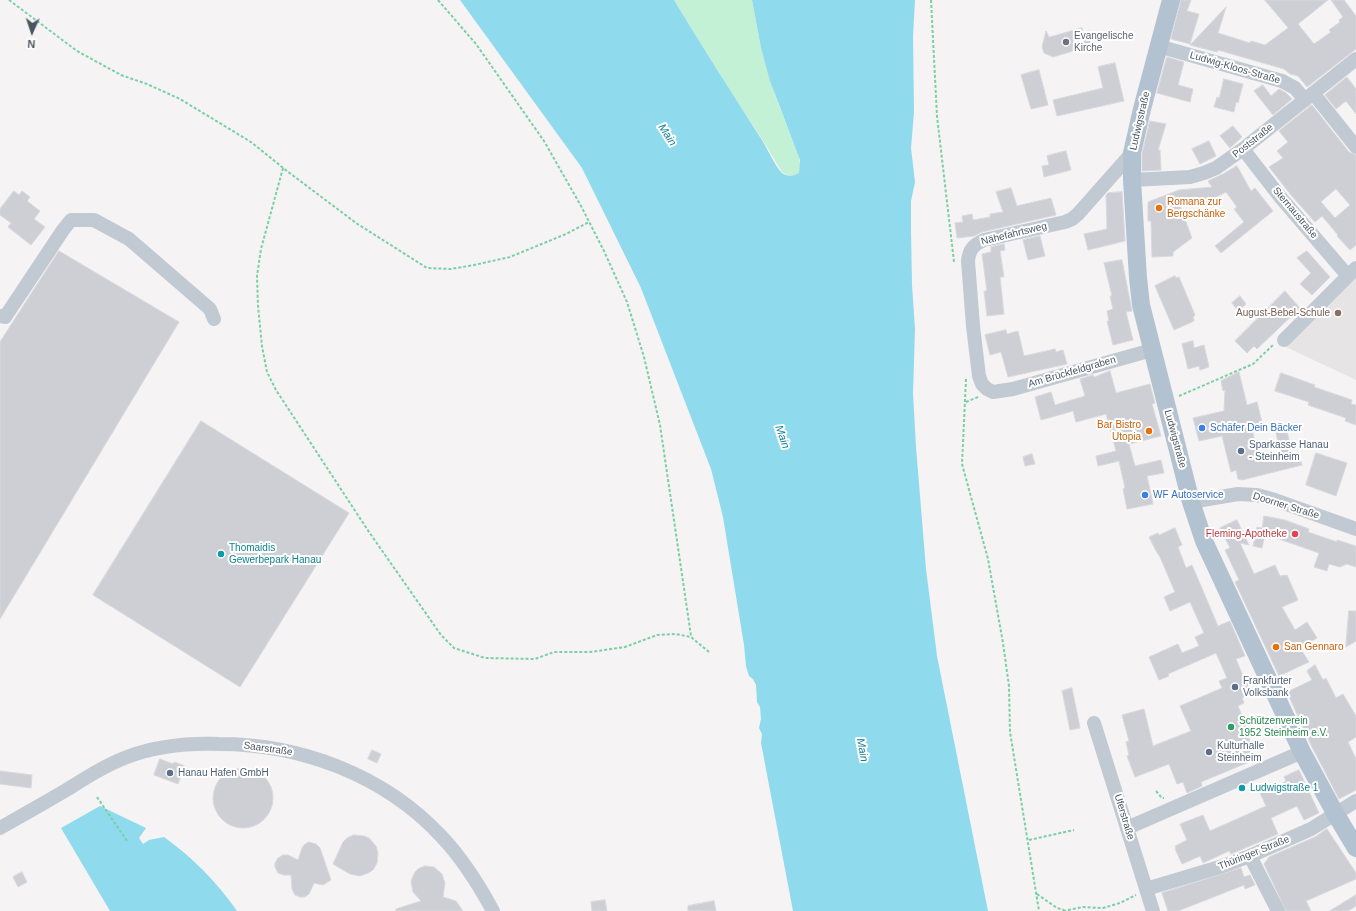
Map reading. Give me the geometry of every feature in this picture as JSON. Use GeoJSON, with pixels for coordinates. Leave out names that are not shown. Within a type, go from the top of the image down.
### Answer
{"type":"FeatureCollection","features":[{"type":"Feature","properties":{"kind":"main road","name":"Ludwigstraße"},"geometry":{"type":"LineString","coordinates":[[1171,0],[1158,46],[1132,153],[1132,180],[1139,294],[1191,502],[1204,541],[1302,752],[1356,848]]}},
{"type":"Feature","properties":{"kind":"street","name":"Ludwig-Kloos-Straße"},"geometry":{"type":"LineString","coordinates":[[1158,46],[1282,80],[1309,97],[1356,147]]}},
{"type":"Feature","properties":{"kind":"street","name":"Poststraße"},"geometry":{"type":"LineString","coordinates":[[1132,180],[1174,179],[1194,176],[1216,168],[1243,149],[1356,59]]}},
{"type":"Feature","properties":{"kind":"street","name":"Sternaustraße"},"geometry":{"type":"LineString","coordinates":[[1243,149],[1281,198],[1352,272]]}},
{"type":"Feature","properties":{"kind":"street","name":"Nähefahrtsweg"},"geometry":{"type":"LineString","coordinates":[[993,392],[982,384],[979,376],[972,319],[968,261],[970,251],[975,244],[984,240],[1065,222],[1072,219],[1132,153]]}},
{"type":"Feature","properties":{"kind":"street"},"geometry":{"type":"LineString","coordinates":[[2,320],[62,230],[71,220],[94,220],[128,239],[210,309],[214,319]]}},
{"type":"Feature","properties":{"kind":"street"},"geometry":{"type":"LineString","coordinates":[[1284,340],[1352,272]]}},
{"type":"Feature","properties":{"kind":"street","name":"Am Brückfeldgraben"},"geometry":{"type":"LineString","coordinates":[[993,392],[1013,389],[1152,350]]}},
{"type":"Feature","properties":{"kind":"street","name":"Doorner Straße"},"geometry":{"type":"LineString","coordinates":[[1191,502],[1238,494],[1257,495],[1356,529]]}},
{"type":"Feature","properties":{"kind":"street","name":"Uferstraße"},"geometry":{"type":"LineString","coordinates":[[1094,723],[1127,828],[1142,892],[1153,911]]}},
{"type":"Feature","properties":{"kind":"street","name":"Saarstraße"},"geometry":{"type":"LineString","coordinates":[[0,828],[93,774],[126,757],[145,751],[165,747],[204,744],[231,744],[281,749],[313,757],[345,769],[381,789],[409,808],[426,822],[456,853],[492,911]]}},
{"type":"Feature","properties":{"kind":"street"},"geometry":{"type":"LineString","coordinates":[[1127,828],[1302,752]]}},
{"type":"Feature","properties":{"kind":"street","name":"Thüringer Straße"},"geometry":{"type":"LineString","coordinates":[[1142,892],[1250,856],[1311,829],[1356,801]]}},
{"type":"Feature","properties":{"kind":"street"},"geometry":{"type":"LineString","coordinates":[[1250,856],[1278,911]]}},
{"type":"Feature","properties":{"kind":"path"},"geometry":{"type":"LineString","coordinates":[[9,0],[77,52],[121,75],[147,84],[180,99],[251,142],[356,223],[427,268],[450,269],[510,257],[566,234],[589,222]]}},
{"type":"Feature","properties":{"kind":"path"},"geometry":{"type":"LineString","coordinates":[[438,0],[476,44],[544,141],[604,250],[627,302],[644,357],[660,425],[691,637]]}},
{"type":"Feature","properties":{"kind":"path"},"geometry":{"type":"LineString","coordinates":[[931,0],[938,116],[955,264]]}},
{"type":"Feature","properties":{"kind":"path"},"geometry":{"type":"LineString","coordinates":[[283,168],[261,249],[257,276],[262,346],[267,372],[276,390],[361,520],[441,635],[454,648],[485,658],[535,659],[554,652],[590,652],[625,647],[657,635],[676,634],[691,637],[709,652]]}},
{"type":"Feature","properties":{"kind":"path"},"geometry":{"type":"LineString","coordinates":[[1165,401],[1253,364],[1277,340],[1284,340]]}},
{"type":"Feature","properties":{"kind":"path"},"geometry":{"type":"LineString","coordinates":[[966,377],[962,464],[988,559],[1003,643],[1009,686],[1010,732],[1039,911]]}},
{"type":"Feature","properties":{"kind":"path"},"geometry":{"type":"LineString","coordinates":[[1156,791],[1162,798]]}},
{"type":"Feature","properties":{"kind":"path"},"geometry":{"type":"LineString","coordinates":[[97,797],[126,840]]}},
{"type":"Feature","properties":{"kind":"path"},"geometry":{"type":"LineString","coordinates":[[1028,840],[1074,830]]}},
{"type":"Feature","properties":{"kind":"path"},"geometry":{"type":"LineString","coordinates":[[1036,894],[1064,911],[1083,907],[1103,908],[1120,903],[1142,892]]}},
{"type":"Feature","properties":{"kind":"shaded area","name":"August-Bebel-Schule"},"geometry":{"type":"Polygon","coordinates":[[[1356,278],[1356,380],[1286,347],[1356,278]]]}},
{"type":"Feature","properties":{"kind":"green space"},"geometry":{"type":"Polygon","coordinates":[[[674,0],[752,0],[761,48],[776,98],[799,157],[799,173],[790,176],[782,172],[674,0]]]}},
{"type":"Feature","properties":{"kind":"water","name":"Main"},"geometry":{"type":"Polygon","coordinates":[[[460,0],[674,0],[763,141],[776,165],[782,173],[790,176],[799,173],[800,160],[770,81],[761,48],[752,0],[915,0],[913,36],[914,112],[911,148],[915,182],[911,201],[911,230],[912,285],[915,329],[913,393],[916,447],[926,569],[937,656],[988,911],[793,911],[761,743],[762,734],[759,728],[761,719],[760,707],[757,702],[756,685],[753,679],[749,676],[746,666],[744,645],[723,517],[711,469],[641,288],[582,168],[460,0]]]}},
{"type":"Feature","properties":{"kind":"water"},"geometry":{"type":"Polygon","coordinates":[[[100,806],[146,828],[139,838],[143,844],[149,840],[164,837],[175,845],[213,880],[237,911],[110,911],[61,828],[100,806]]]}},
{"type":"Feature","properties":{"kind":"building"},"geometry":{"type":"Polygon","coordinates":[[[1181,0],[1191,0],[1187,11],[1199,14],[1190,44],[1171,39],[1181,0]]]}},
{"type":"Feature","properties":{"kind":"building"},"geometry":{"type":"Polygon","coordinates":[[[1265,0],[1328,0],[1298,24],[1314,44],[1331,32],[1329,30],[1340,22],[1339,20],[1343,17],[1331,0],[1344,0],[1356,16],[1356,49],[1307,87],[1298,76],[1290,74],[1284,69],[1218,50],[1217,52],[1190,45],[1226,7],[1218,33],[1250,43],[1251,41],[1265,45],[1288,28],[1265,0]]]}},
{"type":"Feature","properties":{"kind":"building","name":"Evangelische Kirche"},"geometry":{"type":"Polygon","coordinates":[[[1082,28],[1083,32],[1089,31],[1092,43],[1089,44],[1090,46],[1053,57],[1044,53],[1042,47],[1046,31],[1049,37],[1082,28]]]}},
{"type":"Feature","properties":{"kind":"building"},"geometry":{"type":"Polygon","coordinates":[[[1167,57],[1184,62],[1178,85],[1193,89],[1190,102],[1157,93],[1167,57]]]}},
{"type":"Feature","properties":{"kind":"building"},"geometry":{"type":"Polygon","coordinates":[[[1115,63],[1124,101],[1057,116],[1053,100],[1103,88],[1098,67],[1115,63]]]}},
{"type":"Feature","properties":{"kind":"building"},"geometry":{"type":"Polygon","coordinates":[[[1039,70],[1048,105],[1031,109],[1021,75],[1039,70]]]}},
{"type":"Feature","properties":{"kind":"building"},"geometry":{"type":"Polygon","coordinates":[[[1347,77],[1356,89],[1356,114],[1346,101],[1336,109],[1325,95],[1347,77]]]}},
{"type":"Feature","properties":{"kind":"building"},"geometry":{"type":"Polygon","coordinates":[[[1224,79],[1243,84],[1234,112],[1214,107],[1217,97],[1219,98],[1224,79]]]}},
{"type":"Feature","properties":{"kind":"building"},"geometry":{"type":"Polygon","coordinates":[[[1263,85],[1271,96],[1279,89],[1292,99],[1273,115],[1254,91],[1263,85]]]}},
{"type":"Feature","properties":{"kind":"building"},"geometry":{"type":"Polygon","coordinates":[[[1312,105],[1349,152],[1356,155],[1356,245],[1350,250],[1322,216],[1315,222],[1269,167],[1283,158],[1277,151],[1288,142],[1279,131],[1312,105]],[[1336,189],[1321,202],[1335,218],[1350,205],[1336,189]]]}},
{"type":"Feature","properties":{"kind":"building"},"geometry":{"type":"Polygon","coordinates":[[[1150,121],[1166,124],[1158,150],[1160,150],[1161,170],[1142,171],[1142,154],[1150,121]]]}},
{"type":"Feature","properties":{"kind":"building"},"geometry":{"type":"Polygon","coordinates":[[[1233,126],[1242,137],[1230,148],[1220,136],[1233,126]]]}},
{"type":"Feature","properties":{"kind":"building"},"geometry":{"type":"Polygon","coordinates":[[[1209,141],[1216,156],[1200,164],[1192,149],[1209,141]]]}},
{"type":"Feature","properties":{"kind":"building"},"geometry":{"type":"Polygon","coordinates":[[[1066,151],[1071,170],[1044,177],[1042,166],[1049,165],[1047,156],[1066,151]]]}},
{"type":"Feature","properties":{"kind":"building"},"geometry":{"type":"Polygon","coordinates":[[[1237,166],[1251,191],[1255,188],[1273,211],[1221,253],[1215,246],[1244,222],[1234,209],[1237,207],[1226,192],[1203,204],[1180,206],[1192,238],[1173,252],[1173,256],[1152,257],[1151,221],[1148,221],[1148,202],[1179,190],[1212,187],[1208,181],[1237,166]]]}},
{"type":"Feature","properties":{"kind":"building"},"geometry":{"type":"Polygon","coordinates":[[[1011,188],[1017,206],[1051,198],[1056,215],[982,232],[974,236],[957,238],[955,223],[963,222],[962,216],[972,214],[973,220],[990,217],[990,214],[1003,212],[996,192],[1011,188]]]}},
{"type":"Feature","properties":{"kind":"building"},"geometry":{"type":"Polygon","coordinates":[[[14,191],[19,195],[22,191],[30,197],[27,201],[40,211],[34,219],[45,227],[31,245],[8,227],[11,223],[0,215],[0,209],[14,191]]]}},
{"type":"Feature","properties":{"kind":"building"},"geometry":{"type":"Polygon","coordinates":[[[1122,192],[1125,241],[1088,250],[1084,234],[1107,229],[1106,195],[1108,193],[1122,192]]]}},
{"type":"Feature","properties":{"kind":"building"},"geometry":{"type":"Polygon","coordinates":[[[1040,236],[1045,256],[1028,260],[1023,240],[1040,236]]]}},
{"type":"Feature","properties":{"kind":"building"},"geometry":{"type":"Polygon","coordinates":[[[1004,244],[1005,250],[1000,251],[1004,277],[1000,277],[1004,314],[987,316],[984,291],[987,291],[982,254],[991,252],[991,247],[1004,244]]]}},
{"type":"Feature","properties":{"kind":"building"},"geometry":{"type":"Polygon","coordinates":[[[59,251],[179,322],[0,619],[0,342],[59,251]]]}},
{"type":"Feature","properties":{"kind":"building"},"geometry":{"type":"Polygon","coordinates":[[[1307,251],[1330,277],[1312,295],[1300,284],[1311,273],[1297,258],[1307,251]]]}},
{"type":"Feature","properties":{"kind":"building"},"geometry":{"type":"Polygon","coordinates":[[[1122,260],[1132,311],[1126,312],[1133,340],[1113,345],[1107,321],[1109,321],[1107,311],[1113,309],[1110,296],[1112,296],[1104,263],[1122,260]]]}},
{"type":"Feature","properties":{"kind":"building"},"geometry":{"type":"Polygon","coordinates":[[[1175,276],[1176,278],[1179,277],[1195,315],[1193,317],[1194,321],[1174,330],[1155,286],[1175,276]]]}},
{"type":"Feature","properties":{"kind":"building"},"geometry":{"type":"Polygon","coordinates":[[[1285,291],[1300,308],[1257,349],[1254,346],[1247,353],[1235,341],[1285,291]]]}},
{"type":"Feature","properties":{"kind":"building"},"geometry":{"type":"Polygon","coordinates":[[[1240,296],[1246,304],[1238,311],[1232,303],[1240,296]]]}},
{"type":"Feature","properties":{"kind":"building"},"geometry":{"type":"Polygon","coordinates":[[[1006,330],[1007,334],[1018,331],[1024,356],[1055,349],[1056,352],[1063,350],[1067,364],[1008,377],[1001,352],[990,355],[985,335],[1006,330]]]}},
{"type":"Feature","properties":{"kind":"building"},"geometry":{"type":"Polygon","coordinates":[[[1193,341],[1194,348],[1204,345],[1209,367],[1200,370],[1199,366],[1188,369],[1182,344],[1193,341]]]}},
{"type":"Feature","properties":{"kind":"building"},"geometry":{"type":"Polygon","coordinates":[[[1110,371],[1116,393],[1150,384],[1155,403],[1152,404],[1161,436],[1129,444],[1135,466],[1161,460],[1164,473],[1147,476],[1153,504],[1127,509],[1123,489],[1125,488],[1119,461],[1098,466],[1096,456],[1116,451],[1106,414],[1076,422],[1073,411],[1041,420],[1035,397],[1051,392],[1055,405],[1085,396],[1080,379],[1093,375],[1094,377],[1110,371]]]}},
{"type":"Feature","properties":{"kind":"building"},"geometry":{"type":"Polygon","coordinates":[[[1239,372],[1247,405],[1257,402],[1263,426],[1252,429],[1259,459],[1263,458],[1264,462],[1282,458],[1275,429],[1286,427],[1293,457],[1299,456],[1302,465],[1242,480],[1238,479],[1236,470],[1231,472],[1222,436],[1199,441],[1193,418],[1224,411],[1225,390],[1223,391],[1221,381],[1239,372]]]}},
{"type":"Feature","properties":{"kind":"building"},"geometry":{"type":"Polygon","coordinates":[[[1281,373],[1315,385],[1314,387],[1352,400],[1351,404],[1356,405],[1356,425],[1345,421],[1346,418],[1308,405],[1309,402],[1275,391],[1281,373]]]}},
{"type":"Feature","properties":{"kind":"building","name":"Thomaidis Gewerbepark Hanau"},"geometry":{"type":"Polygon","coordinates":[[[201,421],[349,513],[240,687],[93,595],[201,421]]]}},
{"type":"Feature","properties":{"kind":"building"},"geometry":{"type":"Polygon","coordinates":[[[1316,453],[1347,463],[1336,496],[1306,485],[1316,453]]]}},
{"type":"Feature","properties":{"kind":"building"},"geometry":{"type":"Polygon","coordinates":[[[1032,454],[1035,464],[1025,466],[1023,457],[1032,454]]]}},
{"type":"Feature","properties":{"kind":"building"},"geometry":{"type":"Polygon","coordinates":[[[1264,516],[1285,520],[1309,529],[1308,532],[1337,542],[1337,540],[1356,546],[1356,567],[1347,564],[1340,567],[1329,564],[1327,571],[1314,567],[1319,553],[1265,534],[1262,548],[1253,546],[1257,527],[1262,528],[1264,516]]]}},
{"type":"Feature","properties":{"kind":"building"},"geometry":{"type":"Polygon","coordinates":[[[1237,520],[1249,545],[1240,543],[1254,574],[1275,565],[1280,576],[1287,575],[1298,600],[1282,607],[1295,630],[1307,622],[1317,638],[1300,648],[1309,662],[1279,676],[1235,582],[1239,580],[1225,550],[1230,548],[1220,528],[1237,520]]]}},
{"type":"Feature","properties":{"kind":"building"},"geometry":{"type":"Polygon","coordinates":[[[1175,528],[1182,545],[1178,547],[1186,568],[1192,565],[1218,626],[1230,621],[1245,656],[1236,659],[1243,676],[1246,675],[1250,685],[1248,686],[1251,694],[1242,698],[1244,703],[1238,706],[1250,735],[1248,736],[1254,760],[1201,782],[1202,786],[1187,793],[1183,782],[1177,784],[1169,764],[1135,777],[1127,756],[1129,755],[1126,742],[1129,741],[1122,715],[1144,709],[1153,746],[1191,731],[1180,706],[1222,688],[1219,681],[1227,678],[1216,653],[1168,674],[1169,676],[1159,680],[1149,657],[1178,644],[1182,653],[1199,646],[1195,637],[1204,633],[1190,602],[1170,611],[1164,597],[1175,592],[1160,557],[1149,537],[1158,533],[1159,535],[1175,528]]]}},
{"type":"Feature","properties":{"kind":"building"},"geometry":{"type":"Polygon","coordinates":[[[1349,611],[1356,611],[1356,641],[1346,647],[1349,611]]]}},
{"type":"Feature","properties":{"kind":"building"},"geometry":{"type":"Polygon","coordinates":[[[1315,665],[1323,680],[1326,678],[1336,698],[1343,694],[1356,716],[1356,737],[1348,742],[1356,759],[1356,790],[1339,799],[1311,745],[1287,692],[1312,680],[1307,671],[1315,665]]]}},
{"type":"Feature","properties":{"kind":"building"},"geometry":{"type":"Polygon","coordinates":[[[1072,688],[1080,728],[1070,730],[1062,691],[1072,688]]]}},
{"type":"Feature","properties":{"kind":"building"},"geometry":{"type":"Polygon","coordinates":[[[372,750],[381,754],[377,763],[368,759],[372,750]]]}},
{"type":"Feature","properties":{"kind":"building"},"geometry":{"type":"Polygon","coordinates":[[[160,759],[173,764],[174,762],[185,766],[178,784],[154,775],[160,759]]]}},
{"type":"Feature","properties":{"kind":"building"},"geometry":{"type":"Polygon","coordinates":[[[237,768],[249,768],[260,773],[268,781],[273,792],[271,810],[260,823],[249,828],[237,828],[226,823],[218,815],[213,804],[213,792],[218,781],[226,773],[237,768]]]}},
{"type":"Feature","properties":{"kind":"building"},"geometry":{"type":"Polygon","coordinates":[[[1299,770],[1319,813],[1304,820],[1297,806],[1271,818],[1278,834],[1231,854],[1229,851],[1203,863],[1200,856],[1182,864],[1175,849],[1175,846],[1187,840],[1180,824],[1203,815],[1210,831],[1266,806],[1260,793],[1283,783],[1286,781],[1284,777],[1299,770]]]}},
{"type":"Feature","properties":{"kind":"building"},"geometry":{"type":"Polygon","coordinates":[[[0,771],[32,775],[31,788],[0,784],[0,771]]]}},
{"type":"Feature","properties":{"kind":"building"},"geometry":{"type":"Polygon","coordinates":[[[1327,829],[1356,873],[1356,879],[1306,901],[1311,911],[1286,911],[1264,864],[1269,857],[1315,837],[1327,829]]]}},
{"type":"Feature","properties":{"kind":"building"},"geometry":{"type":"Polygon","coordinates":[[[354,835],[369,838],[376,846],[378,853],[377,863],[373,870],[360,876],[350,874],[333,864],[343,842],[347,838],[354,835]]]}},
{"type":"Feature","properties":{"kind":"building"},"geometry":{"type":"Polygon","coordinates":[[[309,842],[316,844],[320,848],[331,880],[323,885],[314,883],[309,894],[305,897],[300,897],[295,895],[292,889],[291,875],[278,873],[275,863],[278,858],[283,855],[288,855],[298,860],[302,848],[309,842]]]}},
{"type":"Feature","properties":{"kind":"building"},"geometry":{"type":"Polygon","coordinates":[[[425,866],[434,867],[442,874],[445,883],[443,897],[456,901],[463,911],[396,911],[396,909],[421,901],[413,892],[411,881],[415,872],[425,866]]]}},
{"type":"Feature","properties":{"kind":"building"},"geometry":{"type":"Polygon","coordinates":[[[1241,868],[1244,877],[1250,875],[1255,885],[1245,889],[1244,885],[1178,911],[1168,911],[1162,893],[1241,868]]]}},
{"type":"Feature","properties":{"kind":"building"},"geometry":{"type":"Polygon","coordinates":[[[22,872],[27,882],[18,887],[13,877],[22,872]]]}},
{"type":"Feature","properties":{"kind":"building"},"geometry":{"type":"Polygon","coordinates":[[[1356,895],[1356,906],[1348,911],[1330,911],[1356,895]]]}},
{"type":"Feature","properties":{"kind":"building"},"geometry":{"type":"Polygon","coordinates":[[[605,900],[607,911],[592,911],[591,902],[605,900]]]}},
{"type":"Feature","properties":{"kind":"building"},"geometry":{"type":"Polygon","coordinates":[[[714,901],[716,911],[688,911],[688,906],[714,901]]]}},
{"type":"Feature","properties":{"kind":"place","name":"Evangelische Kirche"},"geometry":{"type":"Point","coordinates":[1066,42]}},
{"type":"Feature","properties":{"kind":"place","name":"Romana zur Bergschänke"},"geometry":{"type":"Point","coordinates":[1159,208]}},
{"type":"Feature","properties":{"kind":"place","name":"August-Bebel-Schule"},"geometry":{"type":"Point","coordinates":[1338,313]}},
{"type":"Feature","properties":{"kind":"place","name":"Schäfer Dein Bäcker"},"geometry":{"type":"Point","coordinates":[1202,428]}},
{"type":"Feature","properties":{"kind":"place","name":"Bar Bistro Utopia"},"geometry":{"type":"Point","coordinates":[1149,431]}},
{"type":"Feature","properties":{"kind":"place","name":"Sparkasse Hanau - Steinheim"},"geometry":{"type":"Point","coordinates":[1241,451]}},
{"type":"Feature","properties":{"kind":"place","name":"WF Autoservice"},"geometry":{"type":"Point","coordinates":[1145,495]}},
{"type":"Feature","properties":{"kind":"place","name":"Fleming-Apotheke"},"geometry":{"type":"Point","coordinates":[1295,534]}},
{"type":"Feature","properties":{"kind":"place","name":"Thomaidis Gewerbepark Hanau"},"geometry":{"type":"Point","coordinates":[221,554]}},
{"type":"Feature","properties":{"kind":"place","name":"San Gennaro"},"geometry":{"type":"Point","coordinates":[1276,647]}},
{"type":"Feature","properties":{"kind":"place","name":"Frankfurter Volksbank"},"geometry":{"type":"Point","coordinates":[1235,687]}},
{"type":"Feature","properties":{"kind":"place","name":"Schützenverein 1952 Steinheim e.V."},"geometry":{"type":"Point","coordinates":[1231,727]}},
{"type":"Feature","properties":{"kind":"place","name":"Kulturhalle Steinheim"},"geometry":{"type":"Point","coordinates":[1209,752]}},
{"type":"Feature","properties":{"kind":"place","name":"Hanau Hafen GmbH"},"geometry":{"type":"Point","coordinates":[170,773]}},
{"type":"Feature","properties":{"kind":"place","name":"Ludwigstraße 1"},"geometry":{"type":"Point","coordinates":[1242,788]}}]}
